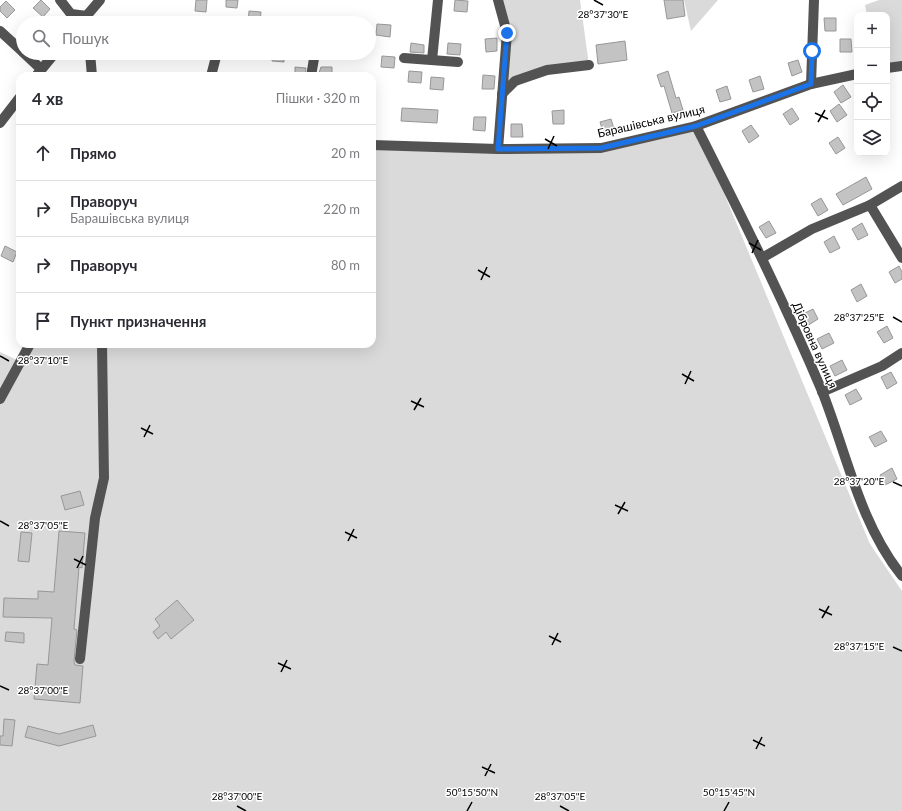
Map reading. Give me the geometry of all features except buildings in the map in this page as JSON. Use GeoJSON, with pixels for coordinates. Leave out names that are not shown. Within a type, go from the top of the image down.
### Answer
{"type":"FeatureCollection","features":[{"type":"Feature","properties":{"kind":"street"},"geometry":{"type":"LineString","coordinates":[[60,0],[71,14],[75,16]]}},
{"type":"Feature","properties":{"kind":"street"},"geometry":{"type":"LineString","coordinates":[[89,16],[100,0]]}},
{"type":"Feature","properties":{"kind":"street"},"geometry":{"type":"LineString","coordinates":[[432,60],[438,0]]}},
{"type":"Feature","properties":{"kind":"street"},"geometry":{"type":"LineString","coordinates":[[498,0],[507,33],[498,149]]}},
{"type":"Feature","properties":{"kind":"street"},"geometry":{"type":"LineString","coordinates":[[811,84],[814,0]]}},
{"type":"Feature","properties":{"kind":"street"},"geometry":{"type":"LineString","coordinates":[[0,31],[16,46]]}},
{"type":"Feature","properties":{"kind":"street"},"geometry":{"type":"LineString","coordinates":[[404,58],[458,62]]}},
{"type":"Feature","properties":{"kind":"street"},"geometry":{"type":"LineString","coordinates":[[29,60],[38,72]]}},
{"type":"Feature","properties":{"kind":"street"},"geometry":{"type":"LineString","coordinates":[[40,72],[49,60]]}},
{"type":"Feature","properties":{"kind":"street"},"geometry":{"type":"LineString","coordinates":[[91,60],[92,72]]}},
{"type":"Feature","properties":{"kind":"street"},"geometry":{"type":"LineString","coordinates":[[212,72],[215,60]]}},
{"type":"Feature","properties":{"kind":"street"},"geometry":{"type":"LineString","coordinates":[[312,72],[314,60]]}},
{"type":"Feature","properties":{"kind":"street"},"geometry":{"type":"LineString","coordinates":[[502,94],[515,81],[540,73],[589,65]]}},
{"type":"Feature","properties":{"kind":"street"},"geometry":{"type":"LineString","coordinates":[[890,68],[902,66]]}},
{"type":"Feature","properties":{"kind":"street","name":"Барашівська вулиця"},"geometry":{"type":"LineString","coordinates":[[376,145],[498,149],[601,148],[696,126],[811,84],[854,75]]}},
{"type":"Feature","properties":{"kind":"street"},"geometry":{"type":"LineString","coordinates":[[0,123],[16,102]]}},
{"type":"Feature","properties":{"kind":"street","name":"Дібровна вулиця"},"geometry":{"type":"LineString","coordinates":[[696,126],[762,258],[822,392],[867,520],[901,574]]}},
{"type":"Feature","properties":{"kind":"street"},"geometry":{"type":"LineString","coordinates":[[762,258],[812,229],[870,205],[902,186]]}},
{"type":"Feature","properties":{"kind":"street"},"geometry":{"type":"LineString","coordinates":[[870,205],[902,258]]}},
{"type":"Feature","properties":{"kind":"street"},"geometry":{"type":"LineString","coordinates":[[0,399],[28,348]]}},
{"type":"Feature","properties":{"kind":"street"},"geometry":{"type":"LineString","coordinates":[[80,659],[95,518],[104,478],[102,348]]}},
{"type":"Feature","properties":{"kind":"street"},"geometry":{"type":"LineString","coordinates":[[822,392],[882,366],[902,353]]}},
{"type":"Feature","properties":{"kind":"shaded area"},"geometry":{"type":"Polygon","coordinates":[[[498,0],[580,0],[589,65],[515,81],[502,94],[507,33],[498,0]]]}},
{"type":"Feature","properties":{"kind":"shaded area"},"geometry":{"type":"Polygon","coordinates":[[[684,0],[718,0],[691,31],[684,0]]]}},
{"type":"Feature","properties":{"kind":"shaded area"},"geometry":{"type":"Polygon","coordinates":[[[879,0],[902,0],[902,66],[890,68],[890,12],[866,12],[865,5],[879,0]]]}},
{"type":"Feature","properties":{"kind":"shaded area"},"geometry":{"type":"Polygon","coordinates":[[[696,126],[870,544],[902,591],[902,811],[0,811],[0,404],[28,348],[376,348],[376,148],[601,148],[696,126]]]}},
{"type":"Feature","properties":{"kind":"shaded area"},"geometry":{"type":"Polygon","coordinates":[[[0,352],[17,360],[0,394],[0,352]]]}},
{"type":"Feature","properties":{"kind":"route"},"geometry":{"type":"LineString","coordinates":[[507,33],[498,149],[601,148],[696,126],[811,84],[812,51]]}}]}
